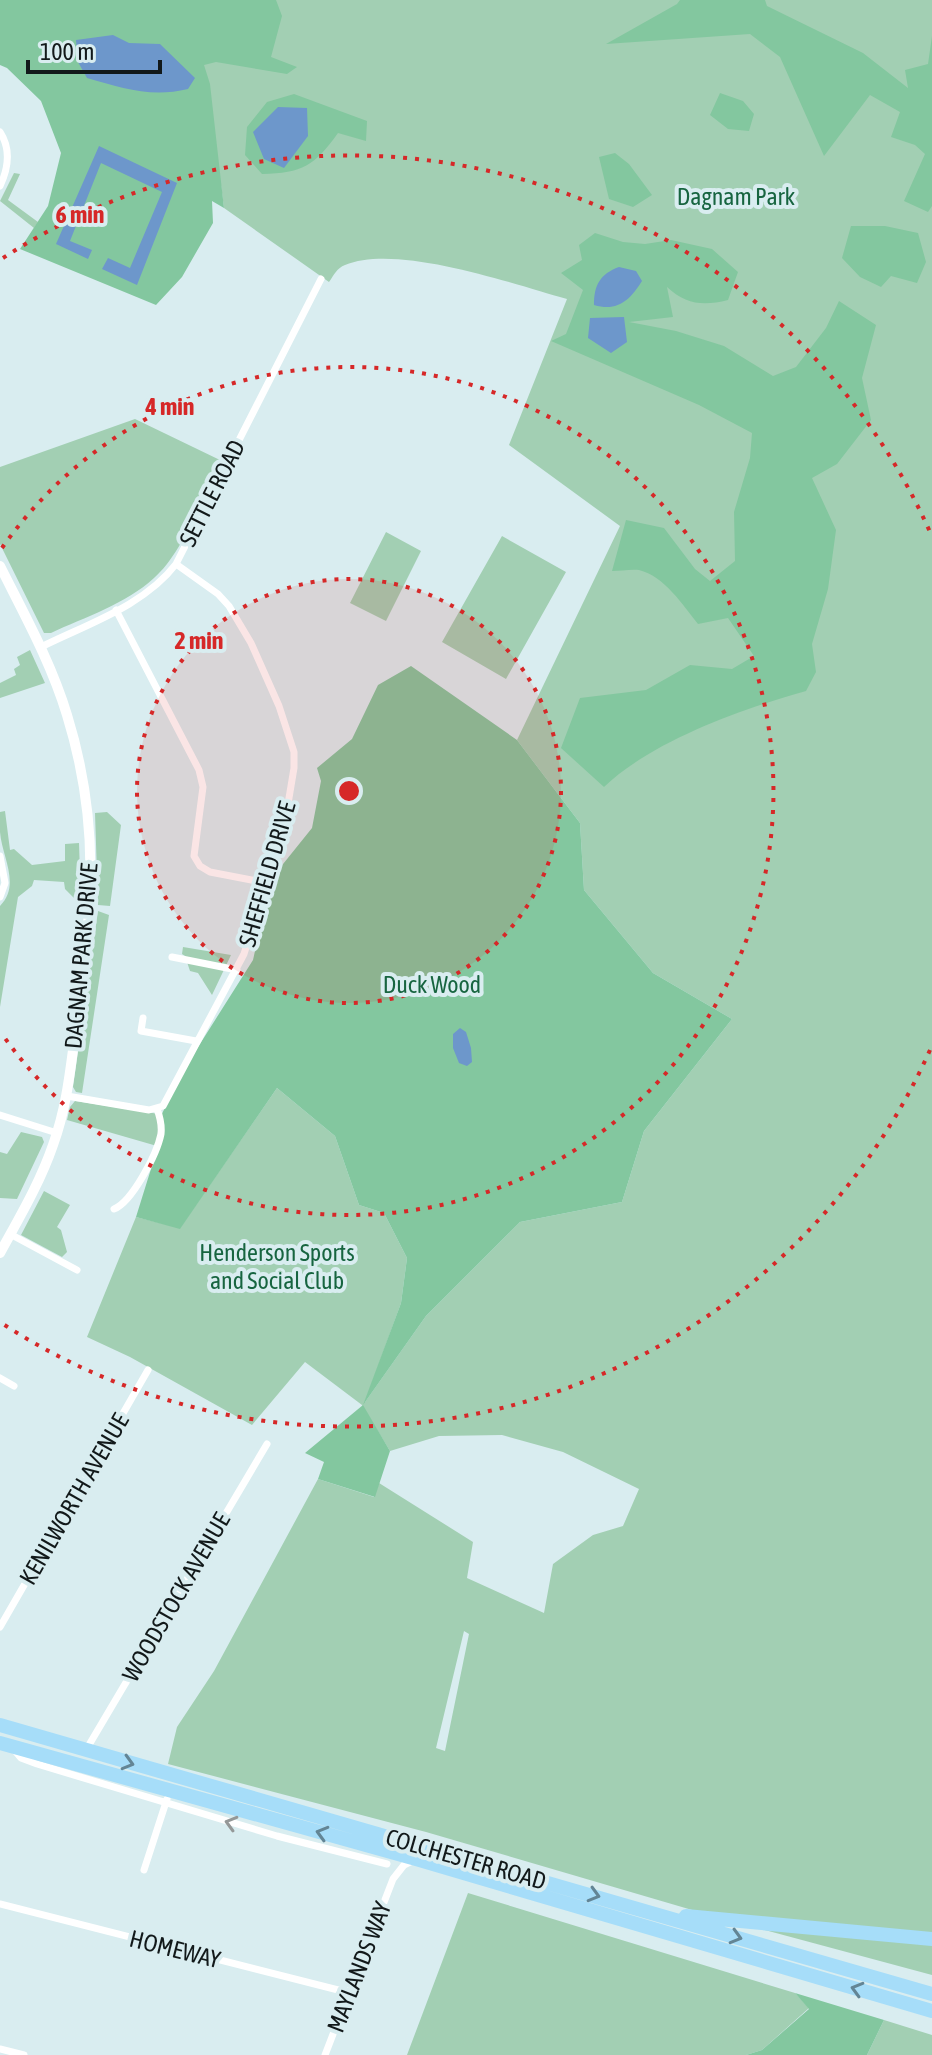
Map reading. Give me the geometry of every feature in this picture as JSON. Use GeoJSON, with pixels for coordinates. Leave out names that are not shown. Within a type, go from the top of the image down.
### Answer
{"type":"FeatureCollection","features":[{"type":"Feature","properties":{"kind":"highway","name":"COLCHESTER ROAD"},"geometry":{"type":"LineString","coordinates":[[0,1725],[932,1994]]}},
{"type":"Feature","properties":{"kind":"highway","name":"COLCHESTER ROAD"},"geometry":{"type":"LineString","coordinates":[[6,1744],[168,1796],[371,1847],[932,2011]]}},
{"type":"Feature","properties":{"kind":"highway"},"geometry":{"type":"LineString","coordinates":[[661,1915],[932,1939]]}},
{"type":"Feature","properties":{"kind":"street"},"geometry":{"type":"LineString","coordinates":[[0,132],[8,163],[0,186]]}},
{"type":"Feature","properties":{"kind":"street","name":"SETTLE ROAD"},"geometry":{"type":"LineString","coordinates":[[41,647],[150,591],[176,564],[321,279]]}},
{"type":"Feature","properties":{"kind":"street","name":"SHEFFIELD DRIVE"},"geometry":{"type":"LineString","coordinates":[[157,1109],[168,1099],[196,1041],[237,970],[285,822],[294,768],[294,752],[265,669],[229,606],[218,594],[176,564]]}},
{"type":"Feature","properties":{"kind":"street","name":"DAGNAM PARK DRIVE"},"geometry":{"type":"LineString","coordinates":[[0,566],[56,683],[74,740],[89,814],[91,845],[91,908],[67,1096],[38,1182],[0,1253]]}},
{"type":"Feature","properties":{"kind":"street"},"geometry":{"type":"LineString","coordinates":[[116,610],[199,770],[203,787],[194,856],[200,866],[210,872],[267,883]]}},
{"type":"Feature","properties":{"kind":"street"},"geometry":{"type":"LineString","coordinates":[[0,856],[5,883],[0,897]]}},
{"type":"Feature","properties":{"kind":"street"},"geometry":{"type":"LineString","coordinates":[[172,957],[237,970]]}},
{"type":"Feature","properties":{"kind":"street"},"geometry":{"type":"LineString","coordinates":[[143,1018],[141,1031],[196,1041]]}},
{"type":"Feature","properties":{"kind":"street"},"geometry":{"type":"LineString","coordinates":[[67,1096],[157,1109],[161,1133],[153,1154],[137,1185],[114,1209]]}},
{"type":"Feature","properties":{"kind":"street"},"geometry":{"type":"LineString","coordinates":[[0,1115],[57,1133]]}},
{"type":"Feature","properties":{"kind":"street"},"geometry":{"type":"LineString","coordinates":[[10,1234],[77,1270]]}},
{"type":"Feature","properties":{"kind":"street","name":"KENILWORTH AVENUE"},"geometry":{"type":"LineString","coordinates":[[0,1627],[148,1370]]}},
{"type":"Feature","properties":{"kind":"street"},"geometry":{"type":"LineString","coordinates":[[0,1378],[14,1386]]}},
{"type":"Feature","properties":{"kind":"street","name":"WOODSTOCK AVENUE"},"geometry":{"type":"LineString","coordinates":[[86,1750],[267,1444]]}},
{"type":"Feature","properties":{"kind":"street"},"geometry":{"type":"LineString","coordinates":[[144,1870],[168,1796]]}},
{"type":"Feature","properties":{"kind":"street","name":"COLCHESTER ROAD"},"geometry":{"type":"LineString","coordinates":[[168,1796],[323,1849],[388,1865],[412,1861]]}},
{"type":"Feature","properties":{"kind":"street","name":"MAYLANDS WAY"},"geometry":{"type":"LineString","coordinates":[[371,1847],[388,1865],[393,1879]]}},
{"type":"Feature","properties":{"kind":"street","name":"MAYLANDS WAY"},"geometry":{"type":"LineString","coordinates":[[325,2055],[393,1879],[412,1861]]}},
{"type":"Feature","properties":{"kind":"street","name":"HOMEWAY"},"geometry":{"type":"LineString","coordinates":[[0,1904],[350,1993]]}},
{"type":"Feature","properties":{"kind":"street"},"geometry":{"type":"LineString","coordinates":[[0,2049],[24,2055]]}},
{"type":"Feature","properties":{"kind":"green space"},"geometry":{"type":"Polygon","coordinates":[[[0,0],[276,0],[282,16],[271,57],[297,67],[287,74],[216,62],[204,65],[210,84],[224,208],[212,201],[213,223],[182,277],[156,305],[20,249],[48,206],[61,153],[41,101],[0,65],[0,0]]]}},
{"type":"Feature","properties":{"kind":"green space"},"geometry":{"type":"Polygon","coordinates":[[[203,0],[932,0],[932,1975],[716,1917],[426,1832],[168,1764],[177,1727],[214,1671],[318,1479],[374,1497],[379,1483],[473,1542],[467,1578],[544,1613],[553,1564],[593,1535],[623,1526],[639,1489],[563,1452],[502,1435],[439,1436],[390,1451],[362,1405],[305,1362],[252,1425],[130,1357],[87,1337],[136,1217],[180,1228],[277,1088],[335,1136],[359,1205],[384,1213],[407,1258],[401,1303],[365,1402],[426,1316],[520,1222],[622,1202],[644,1131],[732,1019],[653,973],[584,890],[580,823],[517,740],[620,526],[509,445],[567,299],[455,268],[394,259],[345,265],[329,282],[224,208],[221,185],[67,135],[199,51],[203,0]],[[464,1631],[436,1748],[445,1751],[469,1634],[464,1631]]]}},
{"type":"Feature","properties":{"kind":"green space"},"geometry":{"type":"Polygon","coordinates":[[[680,0],[765,0],[767,6],[863,53],[908,88],[905,70],[928,64],[932,36],[932,206],[928,212],[904,201],[925,154],[915,145],[891,137],[900,112],[870,95],[824,156],[780,57],[750,34],[606,44],[680,0]]]}},
{"type":"Feature","properties":{"kind":"green space"},"geometry":{"type":"Polygon","coordinates":[[[720,93],[743,101],[754,114],[749,131],[728,129],[710,115],[720,93]]]}},
{"type":"Feature","properties":{"kind":"green space"},"geometry":{"type":"Polygon","coordinates":[[[294,94],[367,121],[366,141],[338,133],[322,153],[306,166],[288,172],[262,174],[245,155],[247,127],[267,102],[294,94]]]}},
{"type":"Feature","properties":{"kind":"green space"},"geometry":{"type":"Polygon","coordinates":[[[615,153],[629,164],[652,195],[633,207],[609,199],[599,157],[615,153]]]}},
{"type":"Feature","properties":{"kind":"green space"},"geometry":{"type":"Polygon","coordinates":[[[14,173],[20,174],[8,200],[38,222],[34,228],[0,201],[14,173]]]}},
{"type":"Feature","properties":{"kind":"green space"},"geometry":{"type":"Polygon","coordinates":[[[851,226],[885,226],[918,233],[926,262],[917,283],[891,276],[881,287],[860,277],[842,258],[851,226]]]}},
{"type":"Feature","properties":{"kind":"green space"},"geometry":{"type":"Polygon","coordinates":[[[595,233],[623,242],[645,244],[671,240],[712,249],[738,272],[728,300],[711,303],[688,301],[667,287],[673,317],[629,322],[676,331],[724,346],[773,376],[796,367],[826,328],[839,301],[876,325],[862,378],[871,420],[837,464],[812,478],[836,530],[828,589],[812,644],[816,672],[806,691],[699,728],[647,755],[604,787],[561,748],[580,698],[646,690],[690,665],[732,669],[754,656],[728,618],[698,624],[657,578],[639,570],[612,571],[626,520],[664,528],[695,569],[710,581],[735,561],[734,512],[750,458],[752,433],[699,405],[551,341],[566,334],[583,290],[561,273],[582,260],[579,245],[595,233]]]}},
{"type":"Feature","properties":{"kind":"green space"},"geometry":{"type":"Polygon","coordinates":[[[135,419],[222,461],[183,539],[154,578],[118,603],[51,633],[44,633],[0,544],[0,467],[135,419]]]}},
{"type":"Feature","properties":{"kind":"green space"},"geometry":{"type":"Polygon","coordinates":[[[386,532],[421,551],[386,621],[350,603],[386,532]]]}},
{"type":"Feature","properties":{"kind":"green space"},"geometry":{"type":"Polygon","coordinates":[[[502,536],[566,572],[506,679],[442,642],[502,536]]]}},
{"type":"Feature","properties":{"kind":"green space"},"geometry":{"type":"Polygon","coordinates":[[[30,650],[45,683],[0,698],[0,683],[16,675],[14,669],[20,665],[17,657],[30,650]]]}},
{"type":"Feature","properties":{"kind":"green space","name":"Duck Wood"},"geometry":{"type":"Polygon","coordinates":[[[411,666],[517,740],[580,823],[584,890],[653,973],[732,1019],[644,1131],[622,1202],[520,1222],[426,1316],[363,1405],[401,1303],[407,1258],[384,1213],[359,1205],[335,1136],[277,1088],[180,1229],[136,1217],[155,1156],[160,1118],[181,1074],[253,960],[271,879],[312,828],[321,781],[317,768],[352,739],[378,685],[411,666]]]}},
{"type":"Feature","properties":{"kind":"green space"},"geometry":{"type":"Polygon","coordinates":[[[5,811],[10,850],[14,849],[32,865],[65,861],[65,844],[79,843],[81,902],[65,889],[64,882],[34,880],[32,886],[18,897],[0,1007],[0,906],[6,898],[10,880],[0,832],[0,812],[5,811]]]}},
{"type":"Feature","properties":{"kind":"green space"},"geometry":{"type":"Polygon","coordinates":[[[107,812],[121,825],[110,906],[98,905],[95,813],[107,812]]]}},
{"type":"Feature","properties":{"kind":"green space"},"geometry":{"type":"Polygon","coordinates":[[[98,911],[109,915],[82,1093],[76,1092],[73,1087],[98,911]]]}},
{"type":"Feature","properties":{"kind":"green space"},"geometry":{"type":"Polygon","coordinates":[[[183,947],[231,955],[212,995],[198,973],[190,971],[182,954],[183,947]]]}},
{"type":"Feature","properties":{"kind":"green space"},"geometry":{"type":"Polygon","coordinates":[[[75,1101],[159,1114],[157,1146],[67,1120],[75,1101]]]}},
{"type":"Feature","properties":{"kind":"green space"},"geometry":{"type":"Polygon","coordinates":[[[21,1132],[42,1137],[44,1142],[17,1199],[0,1198],[0,1152],[7,1154],[21,1132]]]}},
{"type":"Feature","properties":{"kind":"green space"},"geometry":{"type":"Polygon","coordinates":[[[44,1191],[70,1205],[57,1227],[61,1230],[67,1252],[62,1257],[21,1235],[44,1191]]]}},
{"type":"Feature","properties":{"kind":"green space"},"geometry":{"type":"Polygon","coordinates":[[[363,1405],[390,1451],[375,1497],[318,1479],[324,1462],[305,1453],[363,1405]]]}},
{"type":"Feature","properties":{"kind":"green space"},"geometry":{"type":"Polygon","coordinates":[[[468,1893],[795,1993],[809,2008],[762,2050],[746,2055],[407,2055],[468,1893]]]}},
{"type":"Feature","properties":{"kind":"green space"},"geometry":{"type":"Polygon","coordinates":[[[795,1993],[884,2020],[867,2055],[746,2055],[762,2050],[809,2009],[795,1993]]]}},
{"type":"Feature","properties":{"kind":"green space"},"geometry":{"type":"Polygon","coordinates":[[[884,2020],[932,2035],[932,2055],[867,2055],[884,2020]]]}},
{"type":"Feature","properties":{"kind":"water"},"geometry":{"type":"Polygon","coordinates":[[[113,35],[129,43],[160,44],[195,78],[188,89],[162,92],[137,91],[87,78],[78,62],[76,40],[113,35]]]}},
{"type":"Feature","properties":{"kind":"water"},"geometry":{"type":"Polygon","coordinates":[[[278,107],[307,108],[308,136],[284,168],[264,159],[253,132],[278,107]]]}},
{"type":"Feature","properties":{"kind":"water"},"geometry":{"type":"Polygon","coordinates":[[[99,146],[177,183],[137,285],[102,269],[108,258],[130,268],[162,192],[101,163],[70,241],[92,250],[88,259],[56,244],[99,146]]]}},
{"type":"Feature","properties":{"kind":"water"},"geometry":{"type":"Polygon","coordinates":[[[619,267],[636,271],[642,281],[622,303],[610,307],[594,305],[599,281],[619,267]]]}},
{"type":"Feature","properties":{"kind":"water"},"geometry":{"type":"Polygon","coordinates":[[[624,317],[627,342],[611,353],[588,338],[590,318],[624,317]]]}},
{"type":"Feature","properties":{"kind":"water"},"geometry":{"type":"Polygon","coordinates":[[[449,973],[463,985],[453,994],[438,995],[431,987],[435,979],[449,973]]]}},
{"type":"Feature","properties":{"kind":"water"},"geometry":{"type":"Polygon","coordinates":[[[460,1028],[466,1032],[471,1048],[472,1062],[467,1066],[459,1063],[453,1048],[453,1034],[460,1028]]]}},
{"type":"Feature","properties":{"kind":"park label","name":"Dagnam Park"},"geometry":{"type":"Point","coordinates":[736,196]}},
{"type":"Feature","properties":{"kind":"park label","name":"Henderson Sports and Social Club"},"geometry":{"type":"Point","coordinates":[277,1266]}}]}
